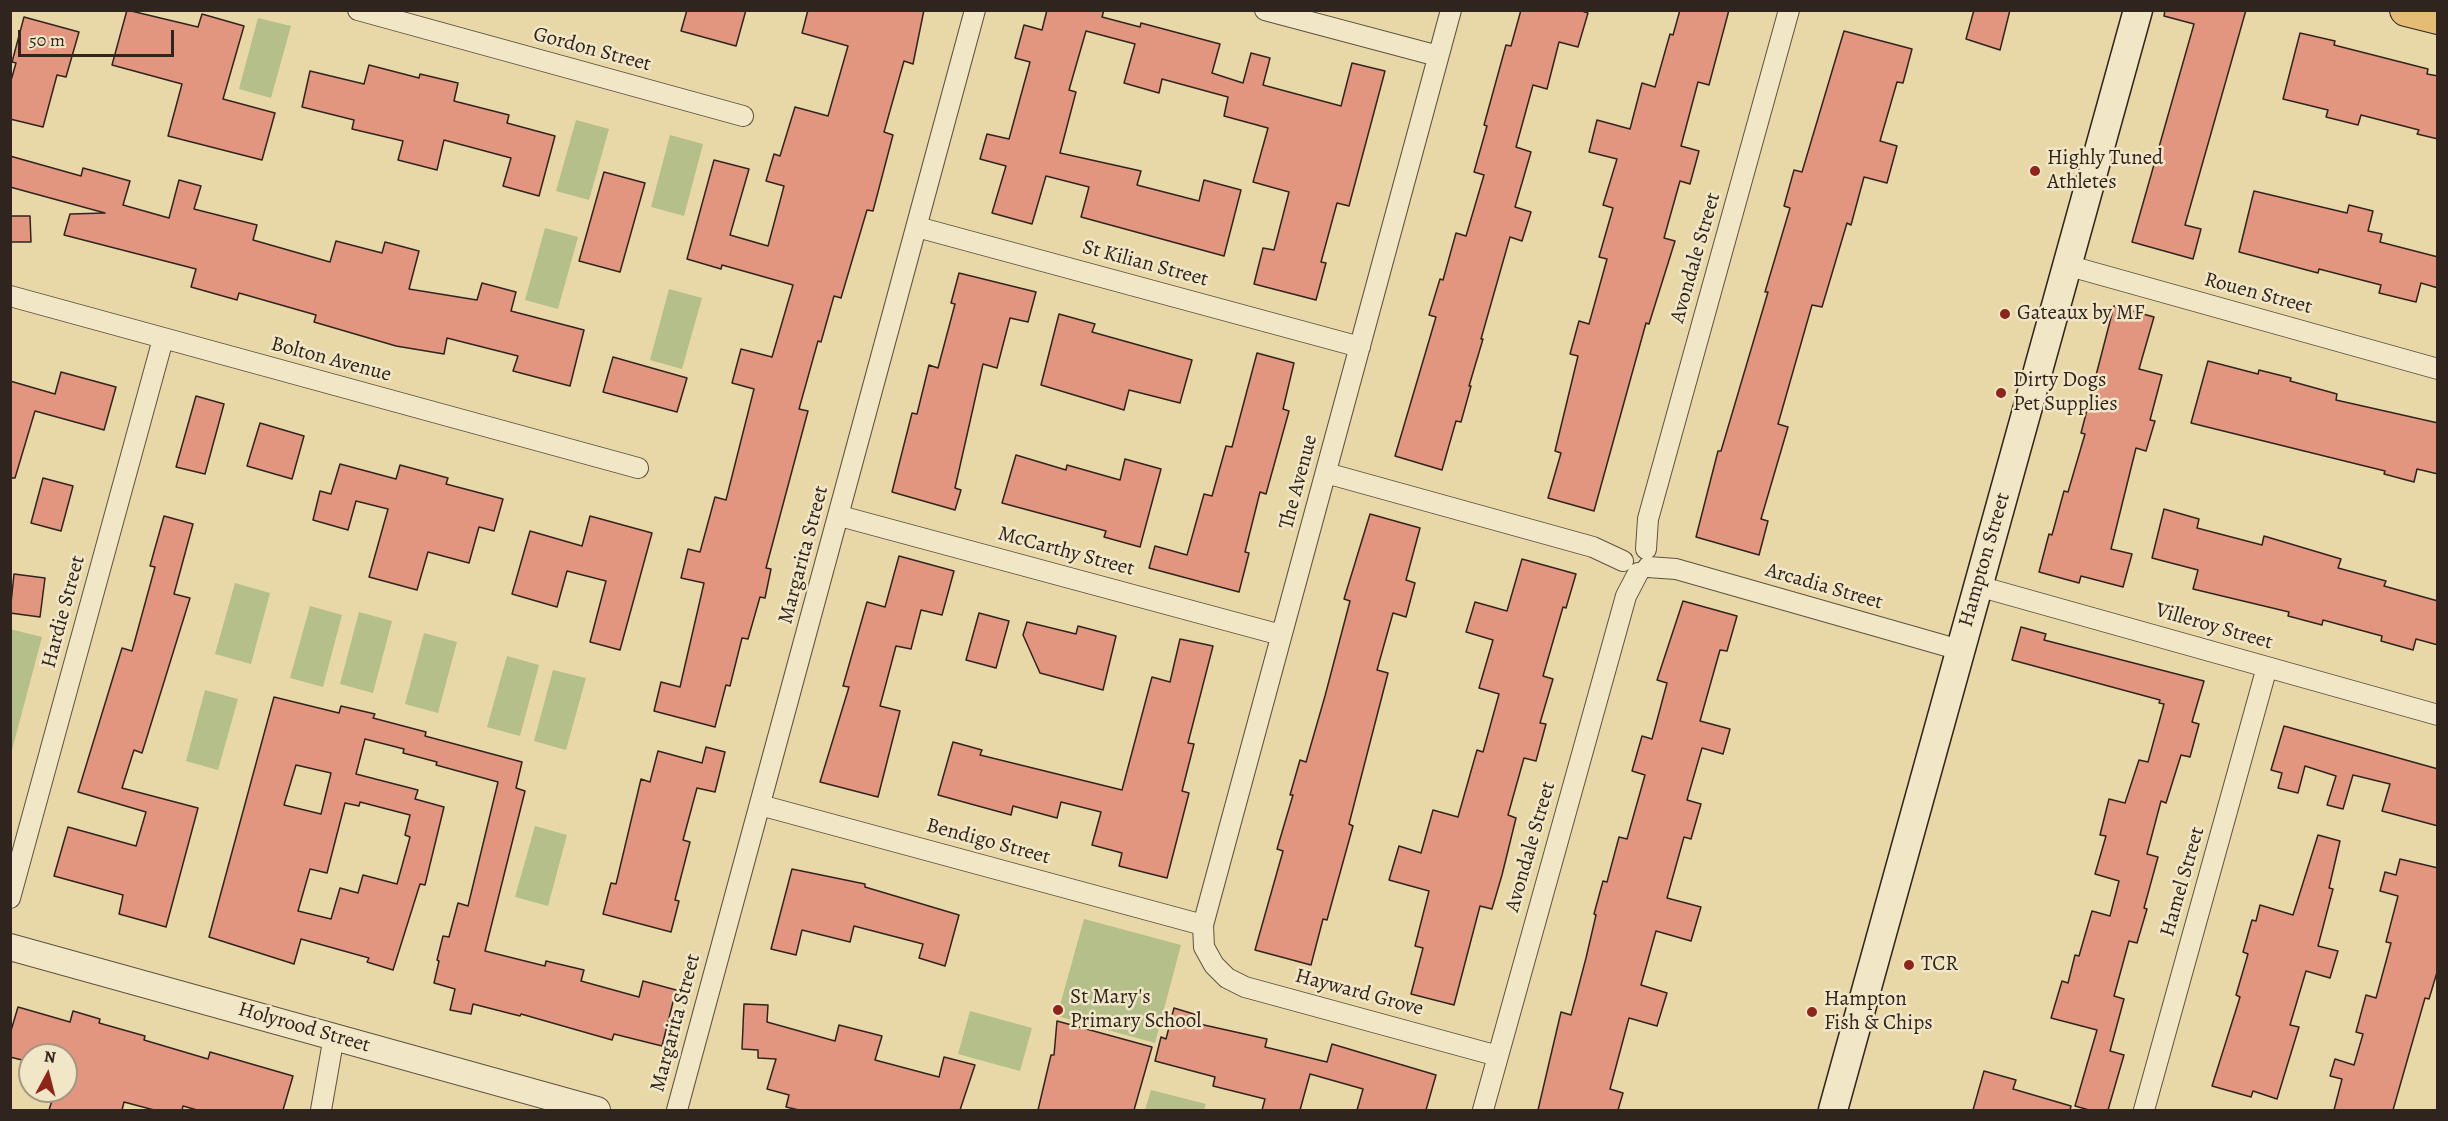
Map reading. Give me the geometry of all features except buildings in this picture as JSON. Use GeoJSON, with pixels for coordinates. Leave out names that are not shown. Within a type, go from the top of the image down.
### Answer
{"type":"FeatureCollection","features":[{"type":"Feature","properties":{"kind":"main road","name":"Hampton Street"},"geometry":{"type":"LineString","coordinates":[[1833,1110],[2138,10]]}},
{"type":"Feature","properties":{"kind":"main road"},"geometry":{"type":"LineString","coordinates":[[2406,10],[2438,18]]}},
{"type":"Feature","properties":{"kind":"street","name":"Gordon Street"},"geometry":{"type":"LineString","coordinates":[[358,10],[743,116]]}},
{"type":"Feature","properties":{"kind":"street","name":"Margarita Street"},"geometry":{"type":"LineString","coordinates":[[677,1110],[840,516],[975,10]]}},
{"type":"Feature","properties":{"kind":"street"},"geometry":{"type":"LineString","coordinates":[[1265,10],[1438,56]]}},
{"type":"Feature","properties":{"kind":"street","name":"The Avenue"},"geometry":{"type":"LineString","coordinates":[[1214,965],[1204,947],[1203,925],[1451,10]]}},
{"type":"Feature","properties":{"kind":"street","name":"Avondale Street"},"geometry":{"type":"LineString","coordinates":[[1483,1110],[1789,10]]}},
{"type":"Feature","properties":{"kind":"street","name":"St Kilian Street"},"geometry":{"type":"LineString","coordinates":[[917,227],[1360,347]]}},
{"type":"Feature","properties":{"kind":"street","name":"Rouen Street"},"geometry":{"type":"LineString","coordinates":[[2066,265],[2438,369]]}},
{"type":"Feature","properties":{"kind":"street","name":"Bolton Avenue"},"geometry":{"type":"LineString","coordinates":[[10,296],[639,468]]}},
{"type":"Feature","properties":{"kind":"street","name":"Hardie Street"},"geometry":{"type":"LineString","coordinates":[[10,898],[163,339]]}},
{"type":"Feature","properties":{"kind":"street","name":"Arcadia Street"},"geometry":{"type":"LineString","coordinates":[[1326,473],[1960,650]]}},
{"type":"Feature","properties":{"kind":"street","name":"McCarthy Street"},"geometry":{"type":"LineString","coordinates":[[840,516],[1281,635]]}},
{"type":"Feature","properties":{"kind":"street","name":"Villeroy Street"},"geometry":{"type":"LineString","coordinates":[[1978,586],[2438,715]]}},
{"type":"Feature","properties":{"kind":"street","name":"Hamel Street"},"geometry":{"type":"LineString","coordinates":[[2144,1110],[2267,667]]}},
{"type":"Feature","properties":{"kind":"street","name":"Bendigo Street"},"geometry":{"type":"LineString","coordinates":[[760,805],[1203,925]]}},
{"type":"Feature","properties":{"kind":"street","name":"Holyrood Street"},"geometry":{"type":"LineString","coordinates":[[10,947],[597,1110]]}},
{"type":"Feature","properties":{"kind":"street","name":"Hayward Grove"},"geometry":{"type":"LineString","coordinates":[[1214,965],[1227,978],[1245,987],[1498,1056]]}},
{"type":"Feature","properties":{"kind":"street"},"geometry":{"type":"LineString","coordinates":[[322,1110],[341,1039]]}},
{"type":"Feature","properties":{"kind":"green space"},"geometry":{"type":"Polygon","coordinates":[[[258,18],[291,26],[271,98],[239,89],[258,18]]]}},
{"type":"Feature","properties":{"kind":"green space"},"geometry":{"type":"Polygon","coordinates":[[[576,120],[609,129],[589,200],[556,191],[576,120]]]}},
{"type":"Feature","properties":{"kind":"green space"},"geometry":{"type":"Polygon","coordinates":[[[670,135],[703,144],[684,216],[651,207],[670,135]]]}},
{"type":"Feature","properties":{"kind":"green space"},"geometry":{"type":"Polygon","coordinates":[[[545,228],[578,237],[558,309],[525,300],[545,228]]]}},
{"type":"Feature","properties":{"kind":"green space"},"geometry":{"type":"Polygon","coordinates":[[[669,289],[702,298],[682,369],[650,360],[669,289]]]}},
{"type":"Feature","properties":{"kind":"green space"},"geometry":{"type":"Polygon","coordinates":[[[235,583],[270,593],[251,664],[215,654],[235,583]]]}},
{"type":"Feature","properties":{"kind":"green space"},"geometry":{"type":"Polygon","coordinates":[[[310,606],[342,615],[323,687],[290,678],[310,606]]]}},
{"type":"Feature","properties":{"kind":"green space"},"geometry":{"type":"Polygon","coordinates":[[[359,612],[392,621],[373,693],[340,684],[359,612]]]}},
{"type":"Feature","properties":{"kind":"green space"},"geometry":{"type":"Polygon","coordinates":[[[10,629],[42,637],[12,750],[10,750],[10,629]]]}},
{"type":"Feature","properties":{"kind":"green space"},"geometry":{"type":"Polygon","coordinates":[[[424,633],[457,642],[438,713],[405,704],[424,633]]]}},
{"type":"Feature","properties":{"kind":"green space"},"geometry":{"type":"Polygon","coordinates":[[[507,656],[539,665],[520,736],[487,727],[507,656]]]}},
{"type":"Feature","properties":{"kind":"green space"},"geometry":{"type":"Polygon","coordinates":[[[553,670],[586,678],[566,750],[534,741],[553,670]]]}},
{"type":"Feature","properties":{"kind":"green space"},"geometry":{"type":"Polygon","coordinates":[[[205,690],[238,699],[218,770],[186,761],[205,690]]]}},
{"type":"Feature","properties":{"kind":"green space"},"geometry":{"type":"Polygon","coordinates":[[[535,826],[567,835],[548,906],[515,897],[535,826]]]}},
{"type":"Feature","properties":{"kind":"green space"},"geometry":{"type":"Polygon","coordinates":[[[1084,919],[1181,945],[1155,1043],[1057,1016],[1084,919]]]}},
{"type":"Feature","properties":{"kind":"green space"},"geometry":{"type":"Polygon","coordinates":[[[970,1011],[1032,1028],[1020,1071],[958,1054],[970,1011]]]}},
{"type":"Feature","properties":{"kind":"green space"},"geometry":{"type":"Polygon","coordinates":[[[1151,1090],[1206,1104],[1204,1110],[1145,1110],[1151,1090]]]}},
{"type":"Feature","properties":{"kind":"place","name":"Highly Tuned Athletes"},"geometry":{"type":"Point","coordinates":[2035,171]}},
{"type":"Feature","properties":{"kind":"place","name":"Gateaux by MF"},"geometry":{"type":"Point","coordinates":[2005,314]}},
{"type":"Feature","properties":{"kind":"place","name":"Dirty Dogs Pet Supplies"},"geometry":{"type":"Point","coordinates":[2001,393]}},
{"type":"Feature","properties":{"kind":"place","name":"TCR"},"geometry":{"type":"Point","coordinates":[1909,965]}},
{"type":"Feature","properties":{"kind":"place","name":"St Mary's Primary School"},"geometry":{"type":"Point","coordinates":[1058,1010]}},
{"type":"Feature","properties":{"kind":"place","name":"Hampton Fish & Chips"},"geometry":{"type":"Point","coordinates":[1812,1012]}}]}
